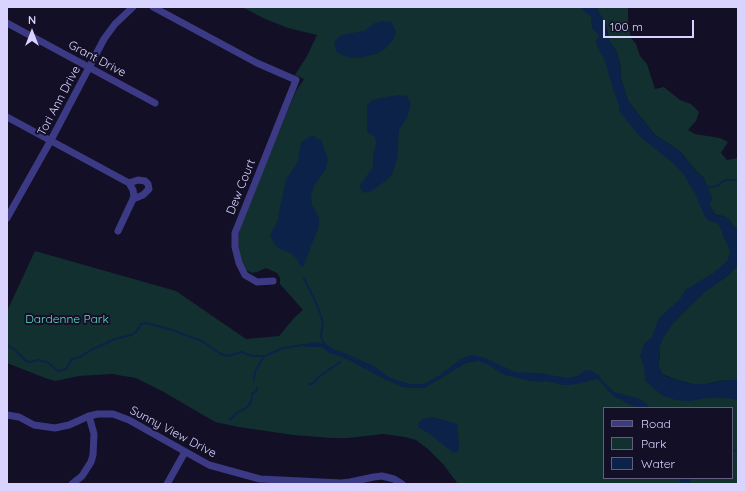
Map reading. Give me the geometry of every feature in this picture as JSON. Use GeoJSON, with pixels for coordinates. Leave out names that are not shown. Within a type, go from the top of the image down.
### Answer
{"type":"FeatureCollection","features":[{"type":"Feature","properties":{"kind":"street","name":"Tori Ann Drive"},"geometry":{"type":"LineString","coordinates":[[7,218],[9,208],[51,140],[104,39],[115,24],[133,7]]}},
{"type":"Feature","properties":{"kind":"street","name":"Dew Court"},"geometry":{"type":"LineString","coordinates":[[153,7],[257,63],[296,80],[235,233],[235,247],[239,263],[245,275],[257,282],[273,281]]}},
{"type":"Feature","properties":{"kind":"street","name":"Grant Drive"},"geometry":{"type":"LineString","coordinates":[[7,23],[155,103]]}},
{"type":"Feature","properties":{"kind":"street"},"geometry":{"type":"LineString","coordinates":[[7,117],[129,184],[133,190],[133,199],[118,231]]}},
{"type":"Feature","properties":{"kind":"street"},"geometry":{"type":"LineString","coordinates":[[129,184],[138,180],[145,181],[148,184],[149,189],[143,195],[133,199]]}},
{"type":"Feature","properties":{"kind":"street","name":"Sunny View Drive"},"geometry":{"type":"LineString","coordinates":[[7,415],[19,417],[34,425],[55,428],[69,425],[89,416],[105,414],[121,416],[209,465],[260,479],[295,482],[350,482],[382,476],[394,479],[402,484]]}},
{"type":"Feature","properties":{"kind":"street"},"geometry":{"type":"LineString","coordinates":[[72,484],[82,476],[91,462],[93,455],[94,434],[89,416]]}},
{"type":"Feature","properties":{"kind":"street"},"geometry":{"type":"LineString","coordinates":[[167,484],[185,452]]}},
{"type":"Feature","properties":{"kind":"green space","name":"Dardenne Park"},"geometry":{"type":"Polygon","coordinates":[[[242,7],[593,7],[627,111],[673,157],[705,206],[724,223],[734,263],[658,336],[654,378],[738,392],[738,484],[458,484],[443,464],[428,449],[416,440],[405,437],[383,434],[348,438],[332,438],[293,435],[239,427],[215,422],[162,391],[136,378],[112,374],[79,376],[55,381],[7,363],[7,311],[35,251],[176,291],[246,339],[279,336],[303,310],[280,284],[280,278],[277,273],[266,268],[252,273],[246,270],[241,261],[238,240],[240,228],[262,173],[296,91],[304,79],[295,75],[307,56],[317,35],[288,28],[265,19],[242,7]]]}},
{"type":"Feature","properties":{"kind":"green space"},"geometry":{"type":"Polygon","coordinates":[[[596,7],[628,7],[628,23],[631,38],[636,44],[640,56],[647,64],[655,89],[664,87],[680,100],[691,104],[699,112],[696,121],[688,130],[695,134],[720,138],[728,142],[721,153],[727,160],[738,158],[738,229],[723,216],[714,213],[710,206],[708,188],[703,177],[696,171],[680,151],[655,135],[628,101],[621,79],[620,63],[616,51],[609,40],[607,29],[596,7]]]}},
{"type":"Feature","properties":{"kind":"green space"},"geometry":{"type":"Polygon","coordinates":[[[738,265],[738,380],[725,380],[706,384],[692,384],[662,374],[658,365],[660,357],[659,347],[663,337],[673,323],[696,300],[708,289],[726,277],[738,265]]]}},
{"type":"Feature","properties":{"kind":"water"},"geometry":{"type":"Polygon","coordinates":[[[581,7],[596,7],[605,23],[609,40],[616,51],[620,63],[621,79],[628,101],[655,135],[680,151],[696,171],[703,177],[712,197],[710,206],[714,213],[729,219],[732,225],[738,229],[738,265],[726,277],[705,292],[673,323],[659,347],[660,357],[658,365],[662,373],[666,376],[692,384],[706,384],[725,380],[738,380],[738,400],[726,398],[707,398],[688,401],[676,400],[663,396],[645,381],[644,366],[640,356],[644,344],[652,337],[659,318],[680,299],[685,290],[712,274],[724,264],[728,260],[730,251],[717,223],[709,221],[705,217],[695,194],[684,175],[674,164],[639,136],[619,111],[619,105],[605,61],[596,44],[599,36],[592,28],[591,16],[583,11],[581,7]]]}},
{"type":"Feature","properties":{"kind":"water"},"geometry":{"type":"Polygon","coordinates":[[[382,21],[391,22],[396,31],[394,39],[385,49],[376,54],[359,58],[348,57],[336,51],[334,42],[341,35],[364,31],[375,23],[382,21]]]}},
{"type":"Feature","properties":{"kind":"water"},"geometry":{"type":"Polygon","coordinates":[[[398,95],[407,96],[411,104],[407,118],[399,130],[397,159],[392,175],[373,190],[365,193],[361,190],[360,185],[373,167],[373,156],[376,143],[375,137],[367,132],[367,105],[371,102],[371,100],[398,95]]]}},
{"type":"Feature","properties":{"kind":"water"},"geometry":{"type":"Polygon","coordinates":[[[313,136],[321,140],[328,159],[326,169],[314,186],[311,195],[312,204],[319,218],[319,226],[303,267],[299,265],[298,260],[292,254],[278,248],[274,244],[270,235],[277,222],[286,179],[298,161],[301,142],[313,136]]]}},
{"type":"Feature","properties":{"kind":"water"},"geometry":{"type":"Polygon","coordinates":[[[314,342],[326,344],[333,349],[374,366],[389,377],[409,384],[424,384],[440,375],[459,360],[470,355],[483,357],[515,372],[539,373],[567,378],[578,376],[585,370],[589,370],[599,375],[614,392],[640,399],[650,407],[635,407],[613,396],[598,379],[571,385],[563,385],[546,381],[531,381],[505,375],[491,366],[479,361],[466,363],[425,388],[403,387],[384,379],[347,359],[330,353],[321,347],[307,347],[301,345],[314,342]]]}},
{"type":"Feature","properties":{"kind":"water"},"geometry":{"type":"Polygon","coordinates":[[[433,417],[457,424],[459,449],[457,453],[452,452],[430,434],[418,427],[419,422],[422,419],[433,417]]]}},
{"type":"Feature","properties":{"kind":"water"},"geometry":{"type":"Polygon","coordinates":[[[680,479],[690,479],[691,484],[680,484],[680,479]]]}},
{"type":"Feature","properties":{"kind":"waterway"},"geometry":{"type":"LineString","coordinates":[[706,188],[717,186],[725,180],[738,180]]}},
{"type":"Feature","properties":{"kind":"waterway"},"geometry":{"type":"LineString","coordinates":[[304,278],[317,305],[323,322],[321,336],[324,344]]}},
{"type":"Feature","properties":{"kind":"waterway"},"geometry":{"type":"LineString","coordinates":[[7,345],[14,349],[25,360],[29,362],[38,360],[47,362],[58,371],[66,369],[72,359],[80,357],[115,339],[131,335],[137,331],[141,324],[147,323],[202,341],[221,354],[228,356],[241,352],[252,356],[265,356],[283,348],[303,345]]}},
{"type":"Feature","properties":{"kind":"waterway"},"geometry":{"type":"LineString","coordinates":[[254,380],[255,372],[264,356]]}},
{"type":"Feature","properties":{"kind":"waterway"},"geometry":{"type":"LineString","coordinates":[[309,384],[312,384],[320,376],[340,362]]}},
{"type":"Feature","properties":{"kind":"waterway"},"geometry":{"type":"LineString","coordinates":[[230,420],[249,405],[252,399],[252,394],[257,388]]}},
{"type":"Feature","properties":{"kind":"waterway"},"geometry":{"type":"LineString","coordinates":[[733,450],[738,451]]}}]}
